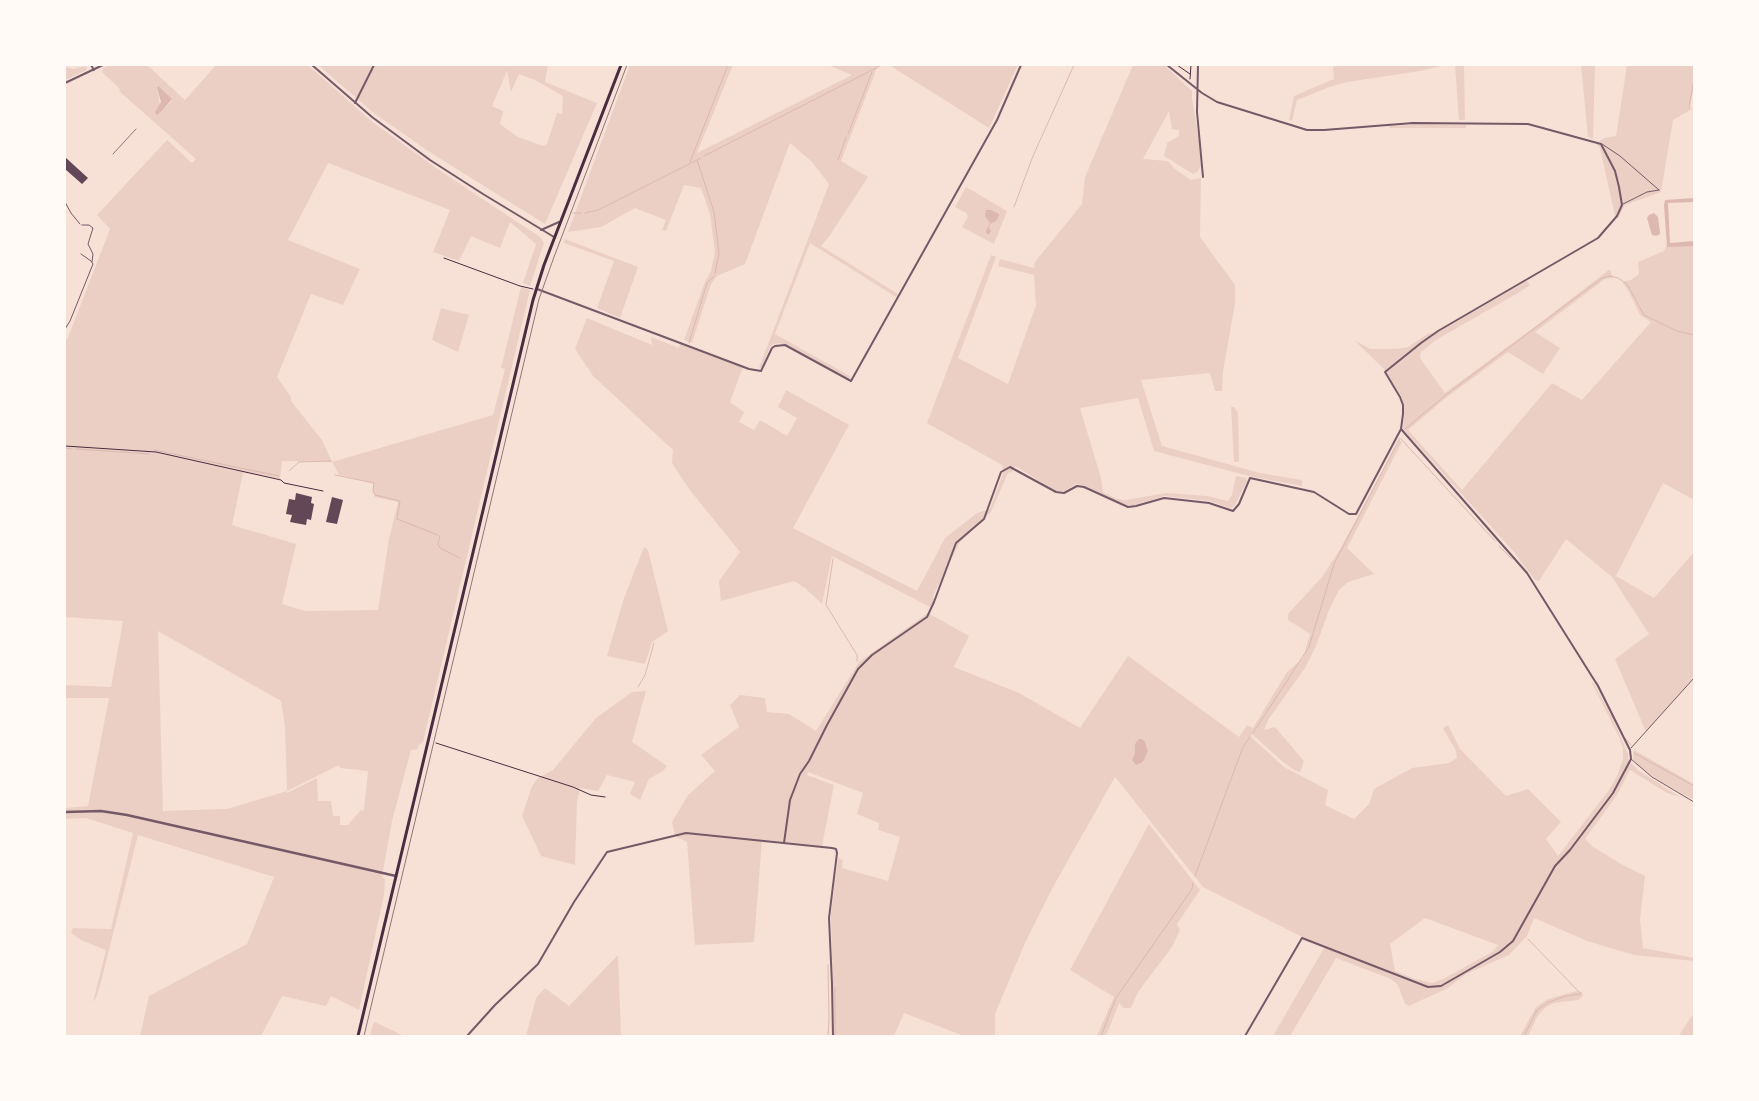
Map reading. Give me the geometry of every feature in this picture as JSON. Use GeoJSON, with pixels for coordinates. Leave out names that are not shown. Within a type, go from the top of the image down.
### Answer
{"type":"FeatureCollection","features":[{"type":"Feature","properties":{"kind":"main road"},"geometry":{"type":"LineString","coordinates":[[358,1036],[536,289],[620,65]]}},
{"type":"Feature","properties":{"kind":"street"},"geometry":{"type":"LineString","coordinates":[[92,65],[94,70]]}},
{"type":"Feature","properties":{"kind":"street"},"geometry":{"type":"LineString","coordinates":[[65,83],[104,65]]}},
{"type":"Feature","properties":{"kind":"street"},"geometry":{"type":"LineString","coordinates":[[312,65],[355,103],[430,160],[554,237]]}},
{"type":"Feature","properties":{"kind":"street"},"geometry":{"type":"LineString","coordinates":[[355,103],[374,65]]}},
{"type":"Feature","properties":{"kind":"street"},"geometry":{"type":"LineString","coordinates":[[536,289],[749,369],[761,371],[772,348],[775,346],[785,346],[851,381],[997,120],[1022,65]]}},
{"type":"Feature","properties":{"kind":"street"},"geometry":{"type":"LineString","coordinates":[[784,842],[790,800],[800,774],[858,669],[872,654],[927,617],[956,544],[984,519],[1001,472],[1010,467],[1056,492],[1064,493],[1076,486],[1128,507],[1164,498],[1209,502],[1233,511],[1239,504],[1250,478],[1314,492],[1349,514],[1356,514],[1401,429],[1404,414],[1403,405],[1385,372],[1420,343],[1438,331],[1598,238],[1617,216],[1622,205],[1620,186],[1615,171],[1601,144],[1528,124],[1413,123],[1307,130],[1226,105],[1210,98],[1167,65]]}},
{"type":"Feature","properties":{"kind":"street"},"geometry":{"type":"LineString","coordinates":[[1198,65],[1197,112],[1203,177]]}},
{"type":"Feature","properties":{"kind":"street"},"geometry":{"type":"LineString","coordinates":[[541,230],[560,221]]}},
{"type":"Feature","properties":{"kind":"street"},"geometry":{"type":"LineString","coordinates":[[1245,1036],[1302,938],[1428,987],[1441,986],[1500,952],[1513,941],[1555,866],[1570,850],[1613,793],[1631,758],[1630,750],[1598,686],[1531,578],[1507,548],[1401,429]]}},
{"type":"Feature","properties":{"kind":"street"},"geometry":{"type":"LineString","coordinates":[[65,812],[101,811],[127,815],[396,876]]}},
{"type":"Feature","properties":{"kind":"street"},"geometry":{"type":"LineString","coordinates":[[467,1036],[495,1005],[538,964],[574,902],[607,852],[686,833],[784,842],[836,850],[829,918],[833,1036]]}},
{"type":"Feature","properties":{"kind":"lane"},"geometry":{"type":"LineString","coordinates":[[1601,144],[1620,156],[1659,190],[1647,192],[1622,205]]}},
{"type":"Feature","properties":{"kind":"lane"},"geometry":{"type":"LineString","coordinates":[[65,202],[70,213],[80,224]]}},
{"type":"Feature","properties":{"kind":"lane"},"geometry":{"type":"LineString","coordinates":[[65,329],[92,266],[93,254],[88,244],[92,228],[89,224],[82,225]]}},
{"type":"Feature","properties":{"kind":"lane"},"geometry":{"type":"LineString","coordinates":[[80,254],[92,262]]}},
{"type":"Feature","properties":{"kind":"lane"},"geometry":{"type":"LineString","coordinates":[[1630,750],[1694,678]]}},
{"type":"Feature","properties":{"kind":"lane"},"geometry":{"type":"LineString","coordinates":[[1631,758],[1652,777],[1694,802]]}},
{"type":"Feature","properties":{"kind":"path"},"geometry":{"type":"LineString","coordinates":[[1177,65],[1190,75]]}},
{"type":"Feature","properties":{"kind":"path"},"geometry":{"type":"LineString","coordinates":[[1190,83],[1191,65]]}},
{"type":"Feature","properties":{"kind":"path"},"geometry":{"type":"LineString","coordinates":[[444,258],[520,286],[536,289]]}},
{"type":"Feature","properties":{"kind":"path"},"geometry":{"type":"LineString","coordinates":[[65,446],[156,452],[282,480],[284,483],[323,492]]}},
{"type":"Feature","properties":{"kind":"path"},"geometry":{"type":"LineString","coordinates":[[436,743],[573,786],[591,795],[605,797]]}},
{"type":"Feature","properties":{"kind":"shaded area"},"geometry":{"type":"Polygon","coordinates":[[[109,65],[147,65],[185,100],[216,65],[308,65],[370,120],[436,168],[540,237],[544,243],[530,286],[523,283],[536,244],[510,222],[500,248],[471,236],[459,261],[433,252],[450,210],[328,163],[288,240],[360,269],[343,305],[311,294],[277,377],[291,397],[291,401],[322,440],[332,462],[493,415],[505,369],[501,368],[521,287],[530,290],[423,742],[419,745],[418,749],[411,750],[392,821],[382,877],[385,879],[384,895],[359,1010],[331,996],[326,1006],[282,996],[261,1036],[140,1036],[149,996],[247,944],[274,877],[138,835],[101,982],[93,1002],[106,950],[81,940],[71,933],[73,928],[111,929],[133,833],[86,818],[65,819],[65,808],[88,806],[109,698],[65,698],[65,685],[111,687],[123,621],[65,617],[65,340],[67,340],[110,229],[97,215],[167,140],[192,163],[196,159],[119,91],[120,89],[102,72],[103,68],[109,65]],[[157,88],[160,105],[156,110],[159,114],[172,101],[157,88]],[[282,461],[280,479],[243,473],[232,525],[296,544],[282,604],[305,611],[378,610],[389,539],[398,502],[375,497],[373,483],[339,475],[332,462],[282,461]],[[158,631],[163,811],[227,809],[287,791],[285,726],[281,701],[158,631]],[[339,765],[287,791],[287,793],[317,778],[318,801],[331,801],[333,816],[340,816],[340,825],[348,825],[360,811],[364,810],[368,771],[340,768],[339,765]]]}},
{"type":"Feature","properties":{"kind":"shaded area"},"geometry":{"type":"Polygon","coordinates":[[[318,65],[548,65],[545,82],[597,103],[545,224],[431,153],[375,114],[318,65]],[[507,71],[492,106],[503,111],[500,124],[518,137],[543,146],[547,144],[557,113],[562,114],[563,96],[535,80],[519,74],[511,92],[507,71]]]}},
{"type":"Feature","properties":{"kind":"shaded area"},"geometry":{"type":"Polygon","coordinates":[[[630,65],[733,65],[697,153],[852,75],[828,65],[878,65],[841,161],[868,177],[821,246],[898,294],[896,297],[810,243],[775,334],[850,376],[850,378],[844,377],[779,343],[770,347],[762,367],[759,368],[829,184],[812,162],[790,143],[745,264],[717,276],[711,284],[692,343],[684,340],[705,282],[711,271],[715,252],[710,214],[701,188],[684,185],[666,231],[662,230],[666,220],[635,208],[601,227],[568,232],[630,65]]]}},
{"type":"Feature","properties":{"kind":"shaded area"},"geometry":{"type":"Polygon","coordinates":[[[889,65],[1018,65],[989,128],[889,65]]]}},
{"type":"Feature","properties":{"kind":"shaded area"},"geometry":{"type":"Polygon","coordinates":[[[1133,65],[1164,65],[1192,91],[1201,166],[1198,171],[1193,174],[1164,156],[1167,143],[1179,136],[1179,130],[1172,129],[1169,111],[1143,159],[1168,161],[1175,169],[1191,180],[1201,178],[1200,237],[1235,285],[1235,304],[1223,371],[1222,391],[1215,391],[1210,373],[1141,380],[1162,446],[1260,473],[1302,480],[1302,486],[1249,476],[1154,451],[1138,398],[1080,408],[1101,478],[1103,492],[1117,499],[1126,500],[1166,493],[1207,496],[1228,501],[1232,495],[1236,476],[1246,478],[1247,481],[1235,505],[1229,508],[1210,501],[1164,496],[1135,505],[1128,505],[1085,486],[1076,484],[1064,491],[1056,491],[1015,466],[1012,472],[1008,473],[991,512],[960,542],[933,596],[934,600],[930,607],[832,556],[822,604],[805,588],[794,581],[721,601],[719,581],[740,552],[689,489],[672,463],[673,450],[593,376],[575,349],[587,318],[652,345],[651,337],[679,348],[680,344],[743,367],[730,402],[744,412],[739,422],[754,430],[760,420],[787,436],[797,418],[778,407],[786,390],[849,425],[793,528],[917,591],[945,538],[977,513],[990,509],[1003,473],[1002,465],[927,423],[991,255],[996,257],[958,358],[1008,384],[1036,305],[1034,275],[998,266],[1000,259],[1034,268],[1035,262],[1082,204],[1085,177],[1133,65]]]}},
{"type":"Feature","properties":{"kind":"shaded area"},"geometry":{"type":"Polygon","coordinates":[[[1341,65],[1445,65],[1332,86],[1297,100],[1292,121],[1289,120],[1294,96],[1334,79],[1333,67],[1341,65]]]}},
{"type":"Feature","properties":{"kind":"shaded area"},"geometry":{"type":"Polygon","coordinates":[[[1455,65],[1464,65],[1465,120],[1459,120],[1455,65]]]}},
{"type":"Feature","properties":{"kind":"shaded area"},"geometry":{"type":"Polygon","coordinates":[[[1581,65],[1595,65],[1593,139],[1588,137],[1581,65]]]}},
{"type":"Feature","properties":{"kind":"shaded area"},"geometry":{"type":"Polygon","coordinates":[[[1627,65],[1694,65],[1694,87],[1690,106],[1692,109],[1673,120],[1661,192],[1625,205],[1618,218],[1615,216],[1600,148],[1596,144],[1604,138],[1616,136],[1627,65]]]}},
{"type":"Feature","properties":{"kind":"shaded area"},"geometry":{"type":"Polygon","coordinates":[[[86,66],[87,70],[65,80],[65,67],[73,69],[86,66]]]}},
{"type":"Feature","properties":{"kind":"shaded area"},"geometry":{"type":"Polygon","coordinates":[[[158,86],[172,99],[157,115],[155,112],[161,102],[158,86]]]}},
{"type":"Feature","properties":{"kind":"shaded area"},"geometry":{"type":"Polygon","coordinates":[[[1467,125],[1465,128],[1390,128],[1388,126],[1467,125]]]}},
{"type":"Feature","properties":{"kind":"shaded area"},"geometry":{"type":"Polygon","coordinates":[[[966,187],[1007,211],[994,244],[962,227],[968,217],[966,213],[955,207],[966,187]]]}},
{"type":"Feature","properties":{"kind":"shaded area"},"geometry":{"type":"Polygon","coordinates":[[[1694,198],[1694,202],[1668,203],[1670,243],[1694,241],[1694,246],[1667,247],[1665,200],[1694,198]]]}},
{"type":"Feature","properties":{"kind":"shaded area"},"geometry":{"type":"Polygon","coordinates":[[[986,210],[999,214],[996,221],[990,224],[989,228],[991,231],[989,234],[986,231],[990,223],[985,216],[986,210]]]}},
{"type":"Feature","properties":{"kind":"shaded area"},"geometry":{"type":"Polygon","coordinates":[[[1654,213],[1658,217],[1660,232],[1656,236],[1652,235],[1647,218],[1654,213]]]}},
{"type":"Feature","properties":{"kind":"shaded area"},"geometry":{"type":"Polygon","coordinates":[[[565,239],[638,267],[620,318],[597,308],[614,261],[564,243],[565,239]]]}},
{"type":"Feature","properties":{"kind":"shaded area"},"geometry":{"type":"Polygon","coordinates":[[[1666,246],[1694,246],[1694,500],[1663,483],[1616,576],[1654,598],[1694,552],[1694,677],[1646,732],[1615,659],[1649,634],[1612,577],[1566,539],[1539,581],[1535,580],[1513,551],[1403,429],[1404,412],[1401,395],[1383,368],[1354,340],[1370,349],[1408,347],[1429,333],[1435,334],[1527,281],[1530,285],[1523,290],[1436,340],[1421,352],[1420,358],[1445,393],[1610,269],[1613,278],[1605,279],[1535,332],[1560,348],[1543,374],[1508,352],[1447,397],[1408,430],[1462,490],[1552,383],[1582,400],[1651,322],[1640,315],[1622,282],[1631,280],[1639,274],[1638,262],[1664,251],[1666,246]]]}},
{"type":"Feature","properties":{"kind":"shaded area"},"geometry":{"type":"Polygon","coordinates":[[[441,308],[469,315],[458,352],[432,340],[441,308]]]}},
{"type":"Feature","properties":{"kind":"shaded area"},"geometry":{"type":"Polygon","coordinates":[[[1231,407],[1234,407],[1238,413],[1239,461],[1237,462],[1234,462],[1231,407]]]}},
{"type":"Feature","properties":{"kind":"shaded area"},"geometry":{"type":"Polygon","coordinates":[[[1399,440],[1402,442],[1347,548],[1374,574],[1348,582],[1339,590],[1305,668],[1268,720],[1264,730],[1275,727],[1304,761],[1300,772],[1283,762],[1252,734],[1251,737],[1284,767],[1328,790],[1325,805],[1354,819],[1369,804],[1374,789],[1412,768],[1449,763],[1457,758],[1456,751],[1443,728],[1448,725],[1460,749],[1506,796],[1528,789],[1561,822],[1546,839],[1558,856],[1609,790],[1617,776],[1623,759],[1623,748],[1619,737],[1593,682],[1612,717],[1628,754],[1628,760],[1638,770],[1680,797],[1667,793],[1630,770],[1617,795],[1585,839],[1593,847],[1645,876],[1640,919],[1643,948],[1694,958],[1694,961],[1634,955],[1587,941],[1534,918],[1527,936],[1509,955],[1466,974],[1448,988],[1409,1006],[1405,1004],[1398,985],[1391,979],[1336,958],[1290,1036],[1273,1036],[1324,948],[1203,887],[1115,777],[1053,887],[1025,943],[995,1014],[995,1036],[964,1036],[904,1013],[894,1036],[834,1036],[831,914],[838,858],[843,860],[842,868],[888,881],[900,837],[878,830],[879,823],[857,814],[863,793],[808,772],[807,775],[834,785],[822,846],[762,840],[754,942],[695,945],[687,842],[675,836],[672,822],[688,795],[715,771],[701,755],[739,727],[730,705],[740,695],[765,698],[767,712],[789,714],[816,731],[859,662],[928,613],[969,636],[954,667],[1019,693],[1080,728],[1128,656],[1239,737],[1247,725],[1253,728],[1287,672],[1303,658],[1310,634],[1288,620],[1288,614],[1322,577],[1339,551],[1399,440]],[[1145,742],[1135,753],[1132,760],[1143,762],[1148,751],[1145,742]],[[1425,918],[1390,944],[1395,971],[1415,979],[1433,983],[1492,952],[1498,946],[1498,945],[1425,918]]]}},
{"type":"Feature","properties":{"kind":"shaded area"},"geometry":{"type":"Polygon","coordinates":[[[644,547],[648,550],[668,631],[652,642],[645,664],[607,656],[624,598],[644,547]]]}},
{"type":"Feature","properties":{"kind":"shaded area"},"geometry":{"type":"Polygon","coordinates":[[[646,691],[632,742],[667,766],[663,771],[649,779],[640,800],[630,794],[635,782],[607,775],[598,791],[580,788],[577,802],[575,865],[541,856],[522,816],[532,786],[538,778],[553,770],[596,718],[632,692],[646,691]]]}},
{"type":"Feature","properties":{"kind":"shaded area"},"geometry":{"type":"Polygon","coordinates":[[[1139,739],[1145,742],[1148,751],[1143,762],[1136,765],[1132,760],[1135,753],[1135,744],[1139,739]]]}},
{"type":"Feature","properties":{"kind":"shaded area"},"geometry":{"type":"Polygon","coordinates":[[[1634,750],[1694,784],[1694,800],[1660,781],[1640,767],[1633,759],[1634,750]]]}},
{"type":"Feature","properties":{"kind":"shaded area"},"geometry":{"type":"Polygon","coordinates":[[[1149,824],[1200,890],[1177,924],[1180,930],[1172,947],[1138,992],[1131,1008],[1124,1008],[1119,1003],[1106,1036],[1097,1036],[1114,997],[1070,970],[1149,824]]]}},
{"type":"Feature","properties":{"kind":"shaded area"},"geometry":{"type":"Polygon","coordinates":[[[618,955],[621,1036],[526,1036],[536,998],[545,988],[569,1006],[618,955]]]}},
{"type":"Feature","properties":{"kind":"shaded area"},"geometry":{"type":"Polygon","coordinates":[[[1577,991],[1582,992],[1583,996],[1578,1000],[1554,1003],[1546,1007],[1538,1015],[1528,1036],[1520,1036],[1536,1007],[1548,999],[1577,991]]]}},
{"type":"Feature","properties":{"kind":"shaded area"},"geometry":{"type":"Polygon","coordinates":[[[1694,1013],[1694,1036],[1679,1036],[1681,1032],[1694,1013]]]}},
{"type":"Feature","properties":{"kind":"shaded area"},"geometry":{"type":"Polygon","coordinates":[[[375,1022],[402,1035],[402,1036],[370,1036],[375,1022]]]}},
{"type":"Feature","properties":{"kind":"building"},"geometry":{"type":"Polygon","coordinates":[[[65,157],[88,178],[82,184],[65,169],[65,157]]]}},
{"type":"Feature","properties":{"kind":"building"},"geometry":{"type":"Polygon","coordinates":[[[296,493],[312,497],[311,503],[314,504],[311,520],[307,519],[306,525],[290,522],[292,515],[286,514],[289,499],[295,500],[296,493]]]}},
{"type":"Feature","properties":{"kind":"building"},"geometry":{"type":"Polygon","coordinates":[[[332,497],[343,500],[337,524],[326,522],[332,497]]]}},
{"type":"Feature","properties":{"kind":"waterway"},"geometry":{"type":"LineString","coordinates":[[690,162],[728,65]]}},
{"type":"Feature","properties":{"kind":"waterway"},"geometry":{"type":"LineString","coordinates":[[704,156],[882,65]]}},
{"type":"Feature","properties":{"kind":"waterway"},"geometry":{"type":"LineString","coordinates":[[1014,207],[1033,156],[1074,65]]}},
{"type":"Feature","properties":{"kind":"waterway"},"geometry":{"type":"LineString","coordinates":[[848,134],[872,72]]}},
{"type":"Feature","properties":{"kind":"waterway"},"geometry":{"type":"LineString","coordinates":[[1689,107],[1694,79]]}},
{"type":"Feature","properties":{"kind":"waterway"},"geometry":{"type":"LineString","coordinates":[[838,160],[846,137]]}},
{"type":"Feature","properties":{"kind":"waterway"},"geometry":{"type":"LineString","coordinates":[[585,213],[598,210],[701,158]]}},
{"type":"Feature","properties":{"kind":"waterway"},"geometry":{"type":"LineString","coordinates":[[697,160],[714,212],[719,254],[715,273]]}},
{"type":"Feature","properties":{"kind":"waterway"},"geometry":{"type":"LineString","coordinates":[[573,213],[581,213]]}},
{"type":"Feature","properties":{"kind":"waterway"},"geometry":{"type":"LineString","coordinates":[[1405,429],[1447,394],[1602,278],[1610,276],[1618,278],[1627,284],[1644,315],[1677,331],[1694,335]]}},
{"type":"Feature","properties":{"kind":"waterway"},"geometry":{"type":"LineString","coordinates":[[689,343],[707,283],[713,277]]}},
{"type":"Feature","properties":{"kind":"waterway"},"geometry":{"type":"LineString","coordinates":[[1253,733],[1309,647],[1334,564],[1400,438]]}},
{"type":"Feature","properties":{"kind":"waterway"},"geometry":{"type":"LineString","coordinates":[[1401,439],[1495,541]]}},
{"type":"Feature","properties":{"kind":"waterway"},"geometry":{"type":"LineString","coordinates":[[65,448],[72,449]]}},
{"type":"Feature","properties":{"kind":"waterway"},"geometry":{"type":"LineString","coordinates":[[76,449],[149,454]]}},
{"type":"Feature","properties":{"kind":"waterway"},"geometry":{"type":"LineString","coordinates":[[154,450],[279,476]]}},
{"type":"Feature","properties":{"kind":"waterway"},"geometry":{"type":"LineString","coordinates":[[289,471],[299,462],[331,461]]}},
{"type":"Feature","properties":{"kind":"waterway"},"geometry":{"type":"LineString","coordinates":[[335,475],[374,483],[373,491],[375,495],[400,501],[397,519],[438,535],[440,537],[438,544],[440,548],[460,558]]}},
{"type":"Feature","properties":{"kind":"waterway"},"geometry":{"type":"LineString","coordinates":[[1499,546],[1512,559]]}},
{"type":"Feature","properties":{"kind":"waterway"},"geometry":{"type":"LineString","coordinates":[[833,559],[826,605],[857,655],[857,661]]}},
{"type":"Feature","properties":{"kind":"waterway"},"geometry":{"type":"LineString","coordinates":[[638,687],[645,675],[654,643]]}},
{"type":"Feature","properties":{"kind":"waterway"},"geometry":{"type":"LineString","coordinates":[[1597,682],[1622,733]]}},
{"type":"Feature","properties":{"kind":"waterway"},"geometry":{"type":"LineString","coordinates":[[1195,876],[1243,747],[1250,737]]}},
{"type":"Feature","properties":{"kind":"waterway"},"geometry":{"type":"LineString","coordinates":[[1625,738],[1631,745]]}},
{"type":"Feature","properties":{"kind":"waterway"},"geometry":{"type":"LineString","coordinates":[[1634,753],[1694,786]]}},
{"type":"Feature","properties":{"kind":"waterway"},"geometry":{"type":"LineString","coordinates":[[1101,1036],[1116,998],[1192,889],[1193,883]]}},
{"type":"Feature","properties":{"kind":"waterway"},"geometry":{"type":"LineString","coordinates":[[1524,1036],[1537,1010],[1549,1002],[1566,996],[1581,994],[1528,939]]}},
{"type":"Feature","properties":{"kind":"waterway"},"geometry":{"type":"LineString","coordinates":[[828,965],[829,1021]]}},
{"type":"Feature","properties":{"kind":"waterway"},"geometry":{"type":"LineString","coordinates":[[835,987],[835,1036]]}},
{"type":"Feature","properties":{"kind":"waterway"},"geometry":{"type":"LineString","coordinates":[[828,1036],[829,1021]]}},
{"type":"Feature","properties":{"kind":"railway"},"geometry":{"type":"LineString","coordinates":[[364,1036],[539,299],[627,65]]}},
{"type":"Feature","properties":{"kind":"railway"},"geometry":{"type":"LineString","coordinates":[[113,154],[136,129]]}}]}
